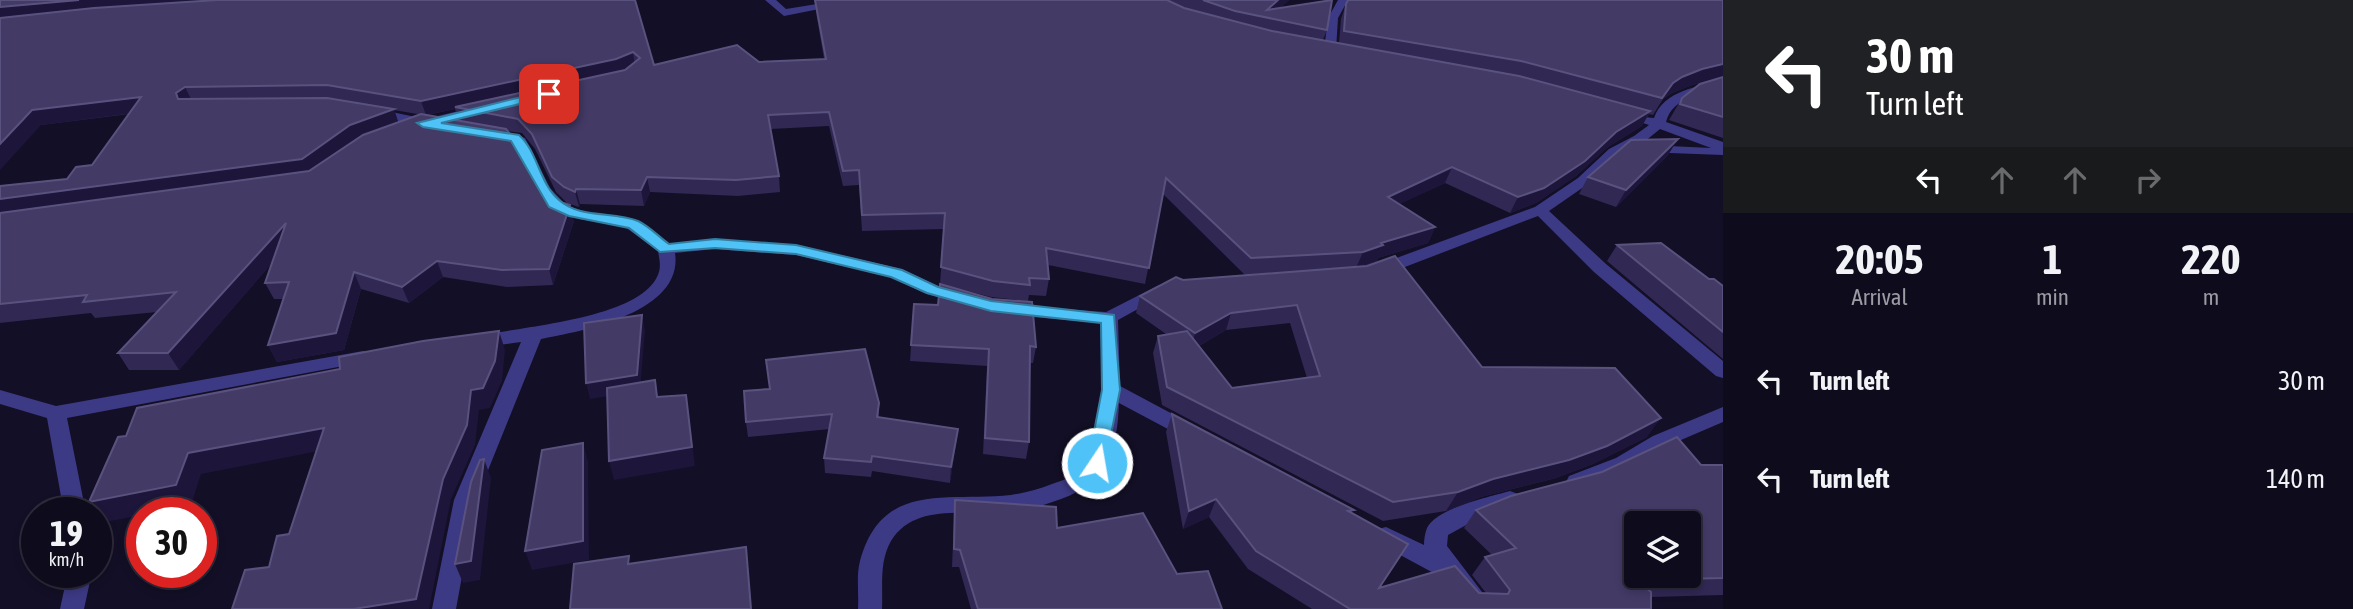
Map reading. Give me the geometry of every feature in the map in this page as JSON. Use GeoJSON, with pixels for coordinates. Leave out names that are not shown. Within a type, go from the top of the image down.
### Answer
{"type":"FeatureCollection","features":[{"type":"Feature","properties":{"kind":"street"},"geometry":{"type":"LineString","coordinates":[[771,0],[784,13],[860,0]]}},
{"type":"Feature","properties":{"kind":"street"},"geometry":{"type":"LineString","coordinates":[[1330,50],[1333,18],[1343,0]]}},
{"type":"Feature","properties":{"kind":"street"},"geometry":{"type":"LineString","coordinates":[[1359,276],[1540,210],[1583,181],[1614,152],[1639,139],[1659,123],[1662,113],[1686,92],[1723,84]]}},
{"type":"Feature","properties":{"kind":"street"},"geometry":{"type":"LineString","coordinates":[[391,133],[494,106]]}},
{"type":"Feature","properties":{"kind":"street"},"geometry":{"type":"LineString","coordinates":[[360,110],[515,138],[520,141],[541,185],[554,204],[574,213],[634,225],[666,249],[715,244],[796,250],[896,273],[932,290],[986,304],[1109,318],[1164,287],[1178,286]]}},
{"type":"Feature","properties":{"kind":"street"},"geometry":{"type":"LineString","coordinates":[[1633,116],[1723,147]]}},
{"type":"Feature","properties":{"kind":"street"},"geometry":{"type":"LineString","coordinates":[[1614,152],[1677,148],[1723,152]]}},
{"type":"Feature","properties":{"kind":"street"},"geometry":{"type":"LineString","coordinates":[[1540,210],[1600,268],[1723,371]]}},
{"type":"Feature","properties":{"kind":"street"},"geometry":{"type":"LineString","coordinates":[[458,344],[533,336],[626,309],[663,281],[668,272],[666,249]]}},
{"type":"Feature","properties":{"kind":"street"},"geometry":{"type":"LineString","coordinates":[[870,609],[872,562],[882,533],[899,516],[922,507],[945,503],[1010,504],[1071,487],[1088,475],[1097,463],[1111,390],[1109,318]]}},
{"type":"Feature","properties":{"kind":"street"},"geometry":{"type":"LineString","coordinates":[[444,609],[465,500],[533,336]]}},
{"type":"Feature","properties":{"kind":"street"},"geometry":{"type":"LineString","coordinates":[[0,397],[56,413],[230,379],[376,355]]}},
{"type":"Feature","properties":{"kind":"street"},"geometry":{"type":"LineString","coordinates":[[1111,390],[1208,442]]}},
{"type":"Feature","properties":{"kind":"street"},"geometry":{"type":"LineString","coordinates":[[56,413],[72,497]]}},
{"type":"Feature","properties":{"kind":"street"},"geometry":{"type":"LineString","coordinates":[[1558,488],[1623,464],[1660,441],[1723,414]]}},
{"type":"Feature","properties":{"kind":"street"},"geometry":{"type":"LineString","coordinates":[[1483,609],[1449,569],[1435,547],[1437,531],[1448,522],[1474,509],[1526,496]]}},
{"type":"Feature","properties":{"kind":"street"},"geometry":{"type":"LineString","coordinates":[[1364,525],[1449,569]]}},
{"type":"Feature","properties":{"kind":"street"},"geometry":{"type":"LineString","coordinates":[[72,609],[77,588]]}},
{"type":"Feature","properties":{"kind":"building"},"geometry":{"type":"Polygon","coordinates":[[[0,0],[79,0],[0,7],[0,0]]]}},
{"type":"Feature","properties":{"kind":"building"},"geometry":{"type":"Polygon","coordinates":[[[217,0],[635,0],[654,65],[737,45],[759,62],[826,59],[815,0],[1167,0],[1184,8],[1272,31],[1519,76],[1650,111],[1616,132],[1585,161],[1544,188],[1518,197],[1452,167],[1388,197],[1435,227],[1381,243],[1383,245],[1363,252],[1251,258],[1166,178],[1149,268],[1046,248],[1049,279],[1029,278],[1030,285],[993,281],[941,267],[945,213],[862,215],[859,170],[843,171],[829,112],[768,115],[779,176],[736,180],[647,177],[641,190],[576,189],[575,192],[552,177],[532,134],[518,119],[455,107],[625,70],[640,58],[633,52],[616,59],[421,101],[327,85],[185,87],[176,93],[178,99],[327,98],[394,109],[350,125],[302,159],[0,199],[0,186],[67,179],[76,167],[92,165],[141,97],[32,110],[0,144],[0,18],[94,8],[217,0]]]}},
{"type":"Feature","properties":{"kind":"building"},"geometry":{"type":"Polygon","coordinates":[[[1203,0],[1278,0],[1267,10],[1332,0],[1327,30],[1235,11],[1203,0]]]}},
{"type":"Feature","properties":{"kind":"building"},"geometry":{"type":"Polygon","coordinates":[[[1348,0],[1723,0],[1723,64],[1682,77],[1673,83],[1662,98],[1521,61],[1344,31],[1348,0]]]}},
{"type":"Feature","properties":{"kind":"building"},"geometry":{"type":"Polygon","coordinates":[[[1723,77],[1723,117],[1680,104],[1682,98],[1700,84],[1723,77]]]}},
{"type":"Feature","properties":{"kind":"building"},"geometry":{"type":"Polygon","coordinates":[[[421,114],[506,129],[517,143],[540,189],[557,201],[570,205],[549,269],[502,270],[437,261],[402,287],[354,272],[336,333],[268,345],[289,282],[265,283],[286,223],[168,353],[118,353],[176,292],[83,302],[87,295],[0,304],[0,213],[309,171],[363,135],[421,114]]]}},
{"type":"Feature","properties":{"kind":"building"},"geometry":{"type":"Polygon","coordinates":[[[1678,139],[1626,190],[1588,177],[1631,140],[1678,139]]]}},
{"type":"Feature","properties":{"kind":"building"},"geometry":{"type":"Polygon","coordinates":[[[1661,243],[1709,279],[1714,279],[1723,286],[1723,332],[1617,245],[1661,243]]]}},
{"type":"Feature","properties":{"kind":"building"},"geometry":{"type":"Polygon","coordinates":[[[1395,256],[1482,367],[1615,368],[1661,418],[1607,446],[1569,460],[1493,479],[1458,492],[1393,502],[1167,387],[1158,336],[1187,331],[1232,388],[1320,376],[1297,305],[1231,313],[1195,333],[1140,296],[1176,277],[1183,280],[1367,266],[1395,256]]]}},
{"type":"Feature","properties":{"kind":"building"},"geometry":{"type":"Polygon","coordinates":[[[940,284],[992,299],[1032,302],[1036,347],[1030,346],[1029,442],[985,438],[989,349],[911,345],[914,304],[938,305],[940,284]]]}},
{"type":"Feature","properties":{"kind":"building"},"geometry":{"type":"Polygon","coordinates":[[[642,315],[637,375],[586,383],[584,323],[642,315]]]}},
{"type":"Feature","properties":{"kind":"building"},"geometry":{"type":"Polygon","coordinates":[[[499,331],[495,361],[483,388],[471,390],[467,425],[443,479],[416,599],[354,609],[232,609],[245,570],[269,567],[277,536],[289,534],[324,428],[188,453],[176,485],[112,498],[91,497],[118,437],[126,436],[137,408],[340,369],[339,357],[423,341],[499,331]]]}},
{"type":"Feature","properties":{"kind":"building"},"geometry":{"type":"Polygon","coordinates":[[[865,349],[879,403],[877,417],[958,429],[951,467],[872,456],[871,462],[824,458],[832,414],[746,422],[744,391],[770,389],[766,360],[865,349]]]}},
{"type":"Feature","properties":{"kind":"building"},"geometry":{"type":"Polygon","coordinates":[[[655,380],[657,397],[686,395],[692,447],[609,461],[607,388],[655,380]]]}},
{"type":"Feature","properties":{"kind":"building"},"geometry":{"type":"Polygon","coordinates":[[[1172,414],[1354,510],[1348,511],[1408,544],[1379,588],[1455,566],[1479,593],[1508,594],[1510,590],[1485,557],[1516,548],[1476,510],[1511,496],[1602,472],[1677,437],[1701,465],[1723,465],[1723,578],[1701,579],[1701,511],[1624,511],[1624,588],[1646,588],[1651,592],[1651,609],[1350,609],[1256,551],[1216,499],[1189,511],[1172,414]]]}},
{"type":"Feature","properties":{"kind":"building"},"geometry":{"type":"Polygon","coordinates":[[[583,443],[583,541],[525,551],[542,450],[583,443]]]}},
{"type":"Feature","properties":{"kind":"building"},"geometry":{"type":"Polygon","coordinates":[[[484,459],[471,561],[455,564],[471,482],[480,460],[484,459]]]}},
{"type":"Feature","properties":{"kind":"building"},"geometry":{"type":"Polygon","coordinates":[[[955,500],[1056,507],[1057,528],[1143,513],[1177,574],[1208,571],[1222,609],[978,609],[960,550],[954,549],[955,500]]]}},
{"type":"Feature","properties":{"kind":"building"},"geometry":{"type":"Polygon","coordinates":[[[746,547],[751,609],[570,609],[574,564],[629,556],[628,564],[746,547]]]}},
{"type":"Feature","properties":{"kind":"route"},"geometry":{"type":"LineString","coordinates":[[549,94],[423,123],[515,138],[522,144],[541,185],[554,204],[574,213],[634,225],[666,249],[743,244],[796,250],[896,273],[932,290],[991,306],[1109,318],[1111,390],[1097,463]]}}]}
